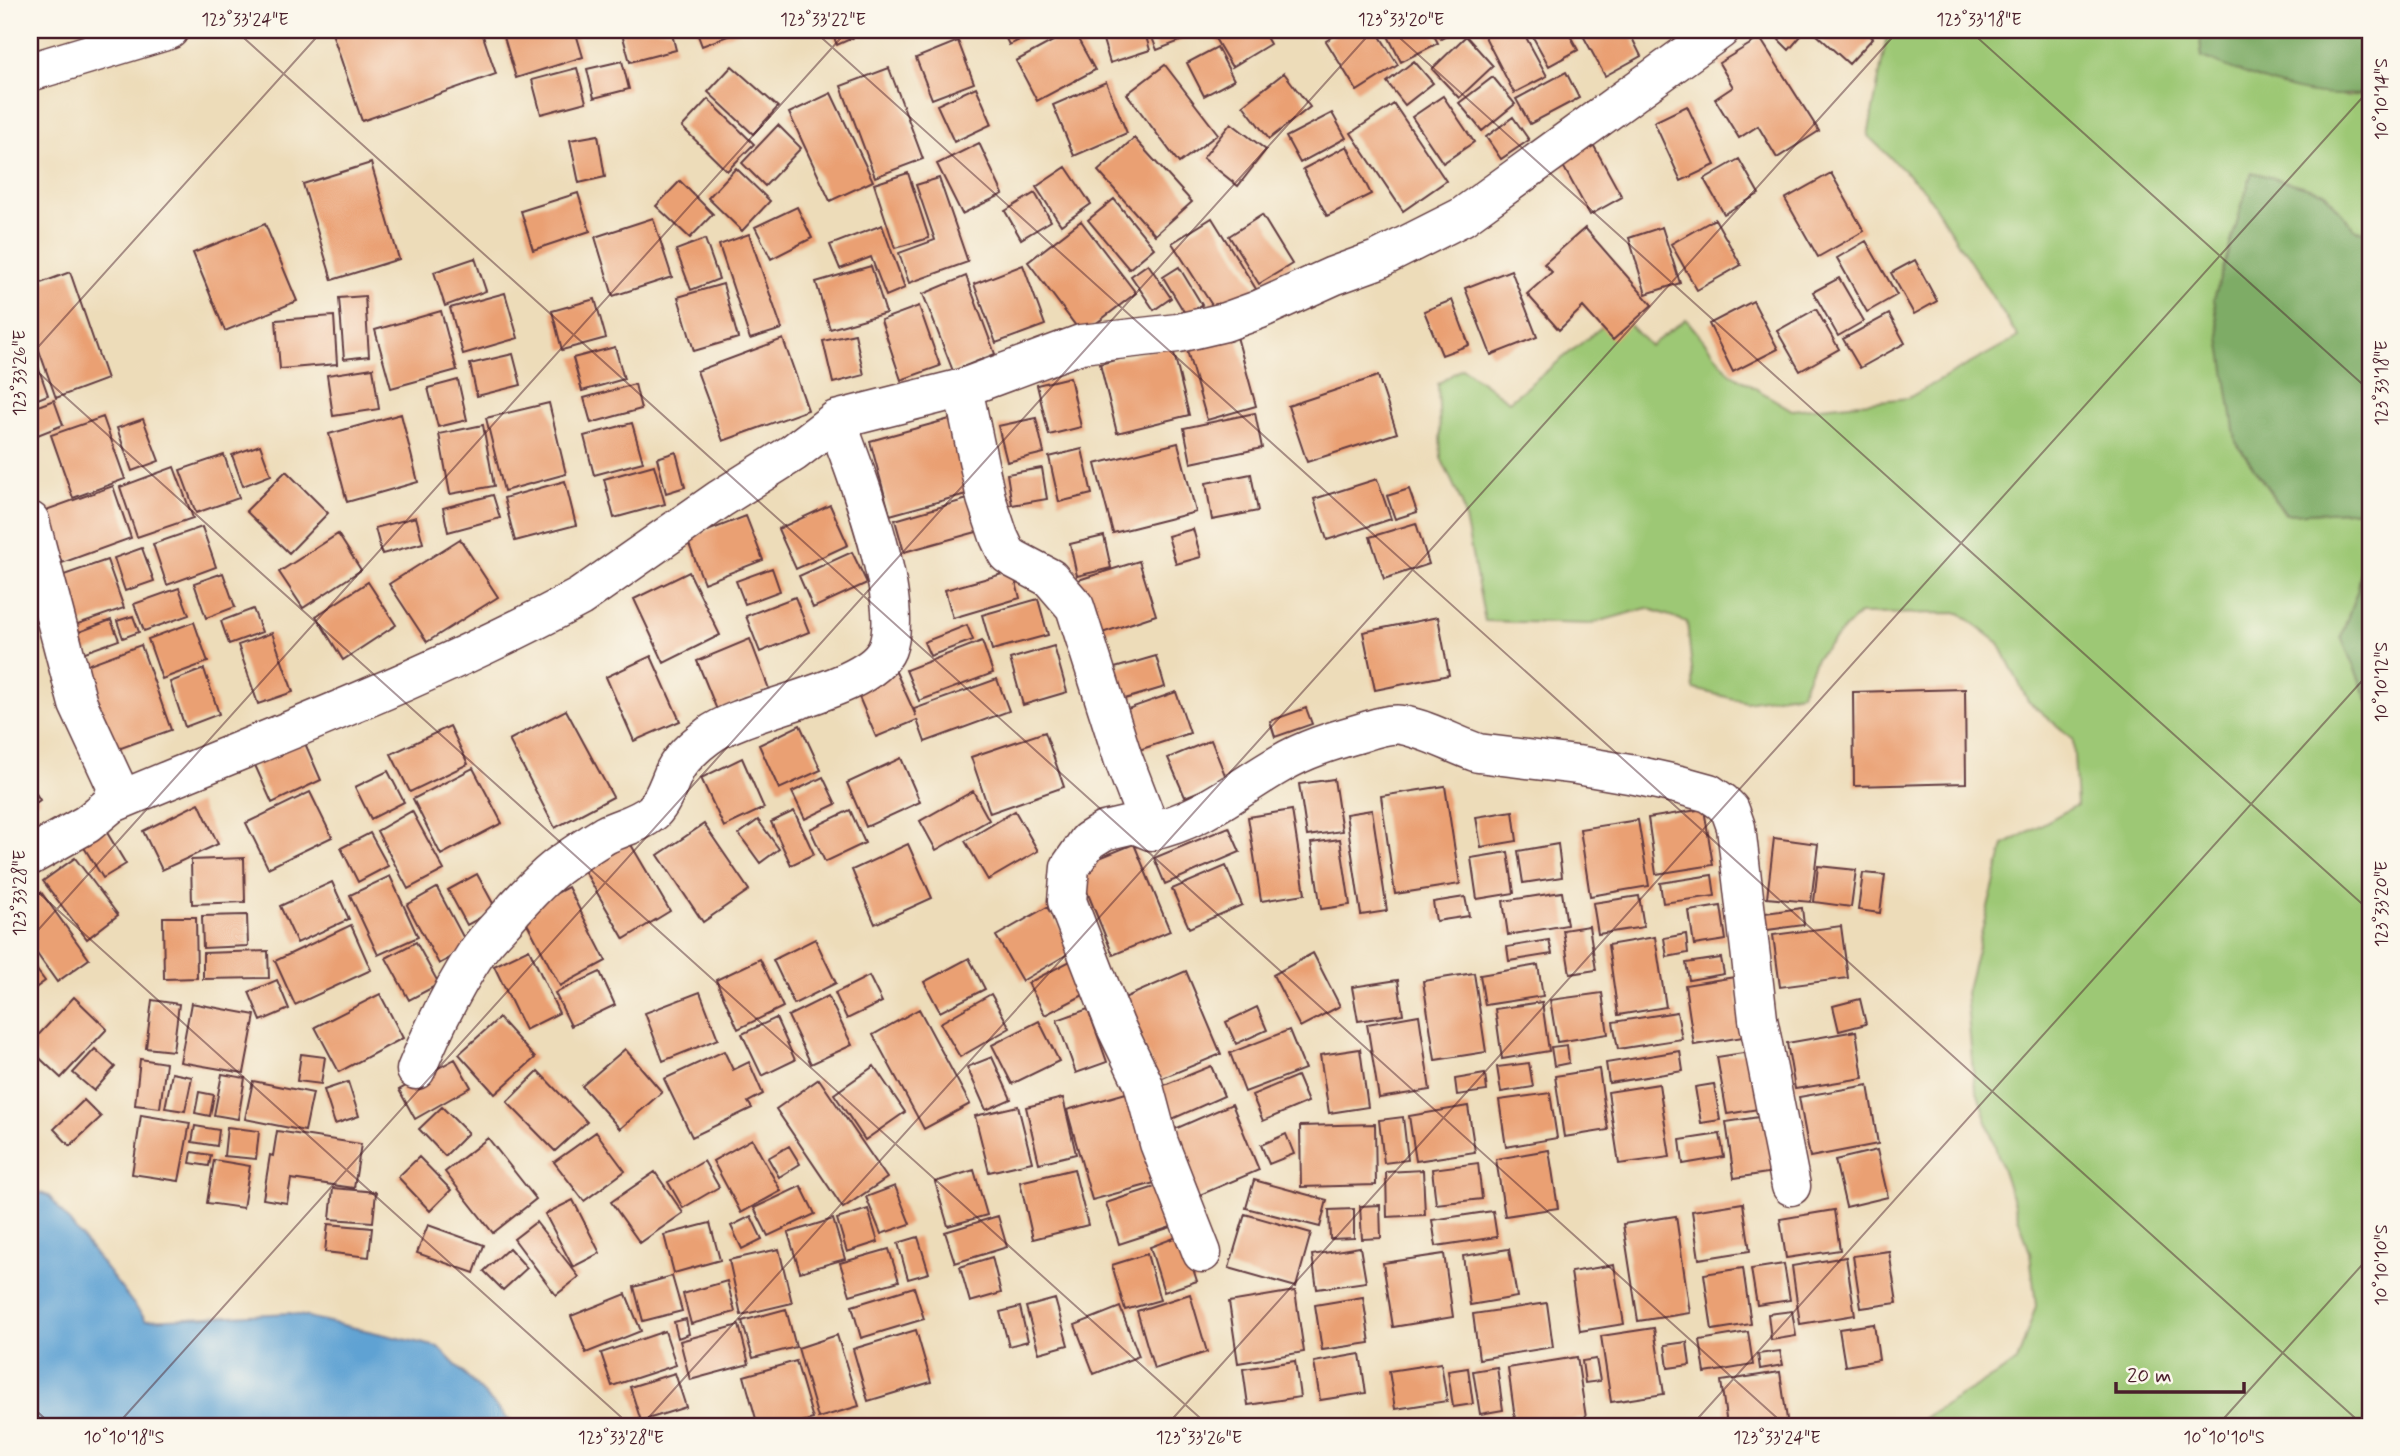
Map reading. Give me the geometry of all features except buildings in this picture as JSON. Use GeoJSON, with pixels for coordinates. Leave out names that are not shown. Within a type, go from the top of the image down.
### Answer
{"type":"FeatureCollection","features":[{"type":"Feature","properties":{"kind":"main road"},"geometry":{"type":"LineString","coordinates":[[30,72],[169,30]]}},
{"type":"Feature","properties":{"kind":"main road"},"geometry":{"type":"LineString","coordinates":[[30,856],[87,824],[111,804],[450,661],[558,609],[580,597],[720,499],[793,453],[836,420],[963,388],[1081,344],[1178,333],[1225,321],[1377,260],[1462,217],[1720,30]]}},
{"type":"Feature","properties":{"kind":"main road"},"geometry":{"type":"LineString","coordinates":[[963,388],[986,498],[999,537],[1007,554],[1050,578],[1075,607],[1123,758],[1151,831]]}},
{"type":"Feature","properties":{"kind":"main road"},"geometry":{"type":"LineString","coordinates":[[416,1070],[430,1037],[478,950],[529,892],[558,866],[605,836],[641,820],[654,811],[677,766],[709,735],[727,725],[839,685],[876,663],[886,652],[893,627],[883,563],[861,488],[836,420]]}},
{"type":"Feature","properties":{"kind":"main road"},"geometry":{"type":"LineString","coordinates":[[30,521],[78,704],[117,788],[111,804]]}},
{"type":"Feature","properties":{"kind":"main road"},"geometry":{"type":"LineString","coordinates":[[1202,1253],[1159,1143],[1143,1083],[1115,1025],[1067,901],[1070,867],[1088,841],[1104,831],[1134,824],[1151,831],[1168,828],[1188,820],[1281,763],[1317,745],[1399,724],[1436,734],[1457,746],[1478,753],[1635,775],[1709,793],[1730,810],[1737,827],[1758,1019],[1791,1186]]}},
{"type":"Feature","properties":{"kind":"green space"},"geometry":{"type":"Polygon","coordinates":[[[1888,30],[2199,30],[2202,57],[2348,97],[2370,92],[2370,233],[2356,230],[2324,192],[2236,442],[2285,514],[2370,510],[2358,589],[2341,637],[2370,704],[2370,1423],[2354,1426],[1911,1426],[2017,1362],[2036,1306],[2030,1253],[1974,1082],[1966,993],[2004,845],[2077,805],[2073,739],[2028,701],[1999,643],[1960,613],[1859,614],[1816,658],[1801,693],[1746,702],[1694,689],[1687,622],[1647,608],[1590,624],[1485,621],[1462,503],[1441,458],[1438,384],[1462,368],[1509,401],[1619,313],[1650,346],[1686,319],[1730,373],[1792,410],[1908,398],[2018,337],[1925,191],[1868,136],[1888,30]]]}},
{"type":"Feature","properties":{"kind":"green space"},"geometry":{"type":"Polygon","coordinates":[[[2199,30],[2370,30],[2370,92],[2326,95],[2305,92],[2243,73],[2202,57],[2199,30]]]}},
{"type":"Feature","properties":{"kind":"green space"},"geometry":{"type":"Polygon","coordinates":[[[2252,172],[2324,192],[2356,230],[2370,233],[2370,510],[2286,514],[2236,442],[2214,299],[2252,172]]]}},
{"type":"Feature","properties":{"kind":"green space"},"geometry":{"type":"Polygon","coordinates":[[[2370,518],[2370,704],[2341,637],[2358,589],[2370,518]]]}},
{"type":"Feature","properties":{"kind":"water"},"geometry":{"type":"Polygon","coordinates":[[[30,1189],[49,1196],[146,1320],[290,1313],[438,1347],[515,1426],[30,1426],[30,1189]]]}}]}
